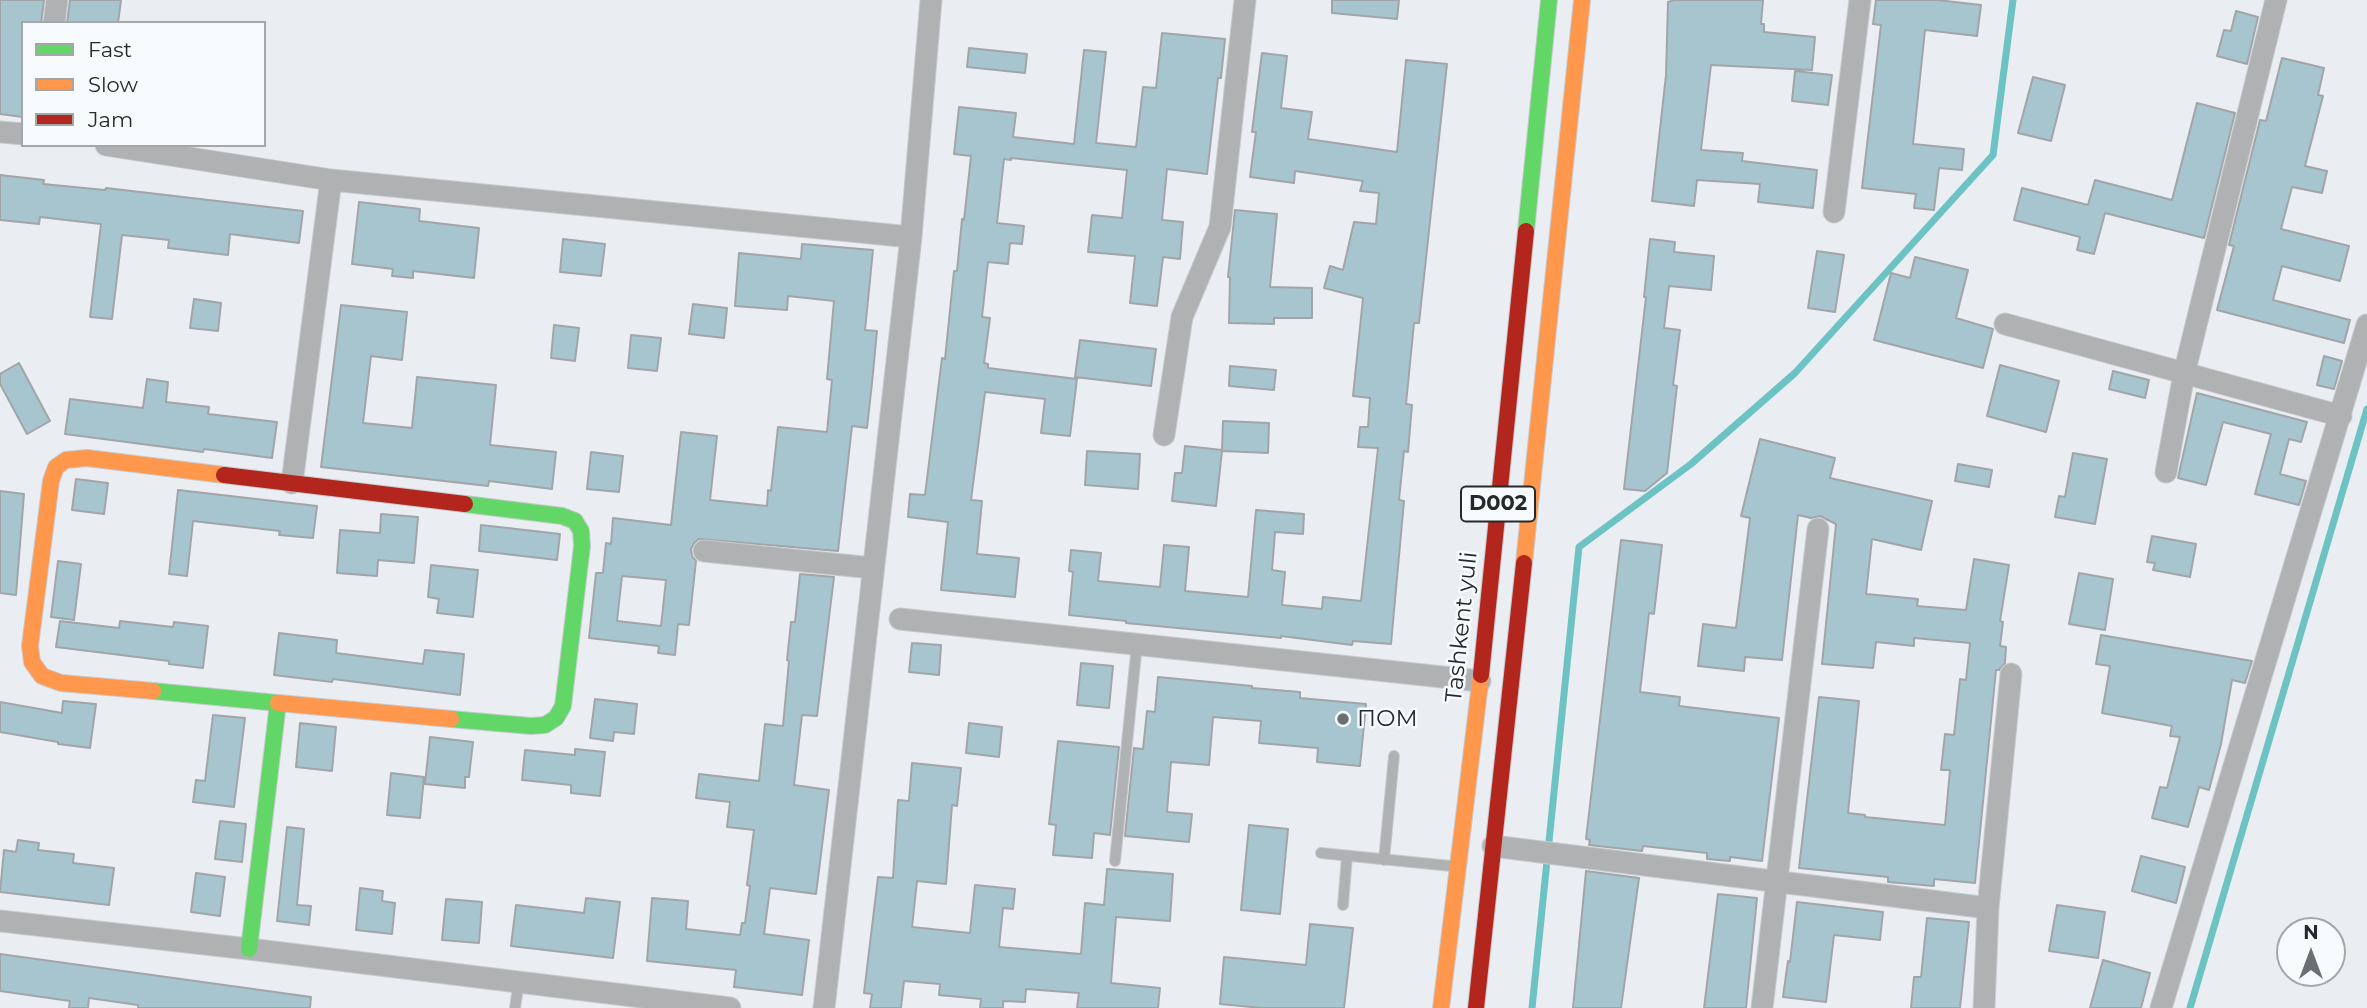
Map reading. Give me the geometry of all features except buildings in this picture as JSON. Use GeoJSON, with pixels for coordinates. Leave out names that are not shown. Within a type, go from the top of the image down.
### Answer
{"type":"FeatureCollection","features":[{"type":"Feature","properties":{"kind":"main road","name":"Tashkent yuli"},"geometry":{"type":"LineString","coordinates":[[1441,1008],[1480,681],[1549,0]]}},
{"type":"Feature","properties":{"kind":"main road","name":"D002"},"geometry":{"type":"LineString","coordinates":[[1476,1008],[1582,0]]}},
{"type":"Feature","properties":{"kind":"main road"},"geometry":{"type":"LineString","coordinates":[[1518,307],[1551,310]]}},
{"type":"Feature","properties":{"kind":"main road"},"geometry":{"type":"LineString","coordinates":[[87,458],[292,482],[562,516],[575,521],[581,531],[582,546],[563,706],[556,718],[545,724],[531,726],[278,703],[61,682],[42,676],[32,662],[30,646],[51,481],[56,467],[65,460],[87,458]]}},
{"type":"Feature","properties":{"kind":"main road"},"geometry":{"type":"LineString","coordinates":[[249,949],[278,703]]}},
{"type":"Feature","properties":{"kind":"street"},"geometry":{"type":"LineString","coordinates":[[54,21],[57,0]]}},
{"type":"Feature","properties":{"kind":"street"},"geometry":{"type":"LineString","coordinates":[[824,1008],[911,237],[931,0]]}},
{"type":"Feature","properties":{"kind":"street"},"geometry":{"type":"LineString","coordinates":[[1164,435],[1182,317],[1220,227],[1245,0]]}},
{"type":"Feature","properties":{"kind":"street"},"geometry":{"type":"LineString","coordinates":[[1834,212],[1860,0]]}},
{"type":"Feature","properties":{"kind":"street"},"geometry":{"type":"LineString","coordinates":[[2166,472],[2184,374],[2276,0]]}},
{"type":"Feature","properties":{"kind":"street"},"geometry":{"type":"LineString","coordinates":[[0,132],[21,134]]}},
{"type":"Feature","properties":{"kind":"street"},"geometry":{"type":"LineString","coordinates":[[119,147],[331,180],[911,237]]}},
{"type":"Feature","properties":{"kind":"street"},"geometry":{"type":"LineString","coordinates":[[292,482],[331,180]]}},
{"type":"Feature","properties":{"kind":"street"},"geometry":{"type":"LineString","coordinates":[[2005,324],[2341,416]]}},
{"type":"Feature","properties":{"kind":"street"},"geometry":{"type":"LineString","coordinates":[[2161,1008],[2367,325]]}},
{"type":"Feature","properties":{"kind":"street"},"geometry":{"type":"LineString","coordinates":[[1762,1008],[1818,529]]}},
{"type":"Feature","properties":{"kind":"street"},"geometry":{"type":"LineString","coordinates":[[704,551],[873,568]]}},
{"type":"Feature","properties":{"kind":"street"},"geometry":{"type":"LineString","coordinates":[[900,619],[1480,681]]}},
{"type":"Feature","properties":{"kind":"street"},"geometry":{"type":"LineString","coordinates":[[1984,1008],[1988,908],[2011,674]]}},
{"type":"Feature","properties":{"kind":"street"},"geometry":{"type":"LineString","coordinates":[[1493,846],[1988,908]]}},
{"type":"Feature","properties":{"kind":"street"},"geometry":{"type":"LineString","coordinates":[[0,922],[249,949],[730,1008]]}},
{"type":"Feature","properties":{"kind":"lane"},"geometry":{"type":"LineString","coordinates":[[1115,861],[1137,644]]}},
{"type":"Feature","properties":{"kind":"lane"},"geometry":{"type":"LineString","coordinates":[[1384,859],[1394,756]]}},
{"type":"Feature","properties":{"kind":"lane"},"geometry":{"type":"LineString","coordinates":[[1321,853],[1458,866]]}},
{"type":"Feature","properties":{"kind":"lane"},"geometry":{"type":"LineString","coordinates":[[1343,905],[1347,856]]}},
{"type":"Feature","properties":{"kind":"lane"},"geometry":{"type":"LineString","coordinates":[[515,1008],[519,981]]}},
{"type":"Feature","properties":{"kind":"waterway"},"geometry":{"type":"LineString","coordinates":[[1532,1008],[1579,547],[1691,464],[1795,373],[1993,155],[2013,0]]}},
{"type":"Feature","properties":{"kind":"waterway"},"geometry":{"type":"LineString","coordinates":[[2190,1008],[2367,409]]}},
{"type":"Feature","properties":{"kind":"traffic: fast"},"geometry":{"type":"LineString","coordinates":[[1526,231],[1549,0]]}},
{"type":"Feature","properties":{"kind":"traffic: fast"},"geometry":{"type":"LineString","coordinates":[[451,719],[531,726],[545,725],[556,718],[563,706],[582,546],[581,531],[575,521],[562,516],[465,504]]}},
{"type":"Feature","properties":{"kind":"traffic: fast"},"geometry":{"type":"LineString","coordinates":[[153,691],[278,703],[249,949]]}},
{"type":"Feature","properties":{"kind":"traffic: slow"},"geometry":{"type":"LineString","coordinates":[[1524,563],[1582,0]]}},
{"type":"Feature","properties":{"kind":"traffic: slow"},"geometry":{"type":"LineString","coordinates":[[153,691],[61,683],[42,676],[32,662],[30,646],[51,481],[56,467],[66,460],[87,458],[224,475]]}},
{"type":"Feature","properties":{"kind":"traffic: slow"},"geometry":{"type":"LineString","coordinates":[[1441,1008],[1481,675]]}},
{"type":"Feature","properties":{"kind":"traffic: slow"},"geometry":{"type":"LineString","coordinates":[[278,703],[451,719]]}},
{"type":"Feature","properties":{"kind":"traffic: jam"},"geometry":{"type":"LineString","coordinates":[[1481,675],[1526,231]]}},
{"type":"Feature","properties":{"kind":"traffic: jam"},"geometry":{"type":"LineString","coordinates":[[224,475],[465,504]]}},
{"type":"Feature","properties":{"kind":"traffic: jam"},"geometry":{"type":"LineString","coordinates":[[1476,1008],[1524,563]]}},
{"type":"Feature","properties":{"kind":"place","name":"ПОМ"},"geometry":{"type":"Point","coordinates":[1343,719]}}]}
